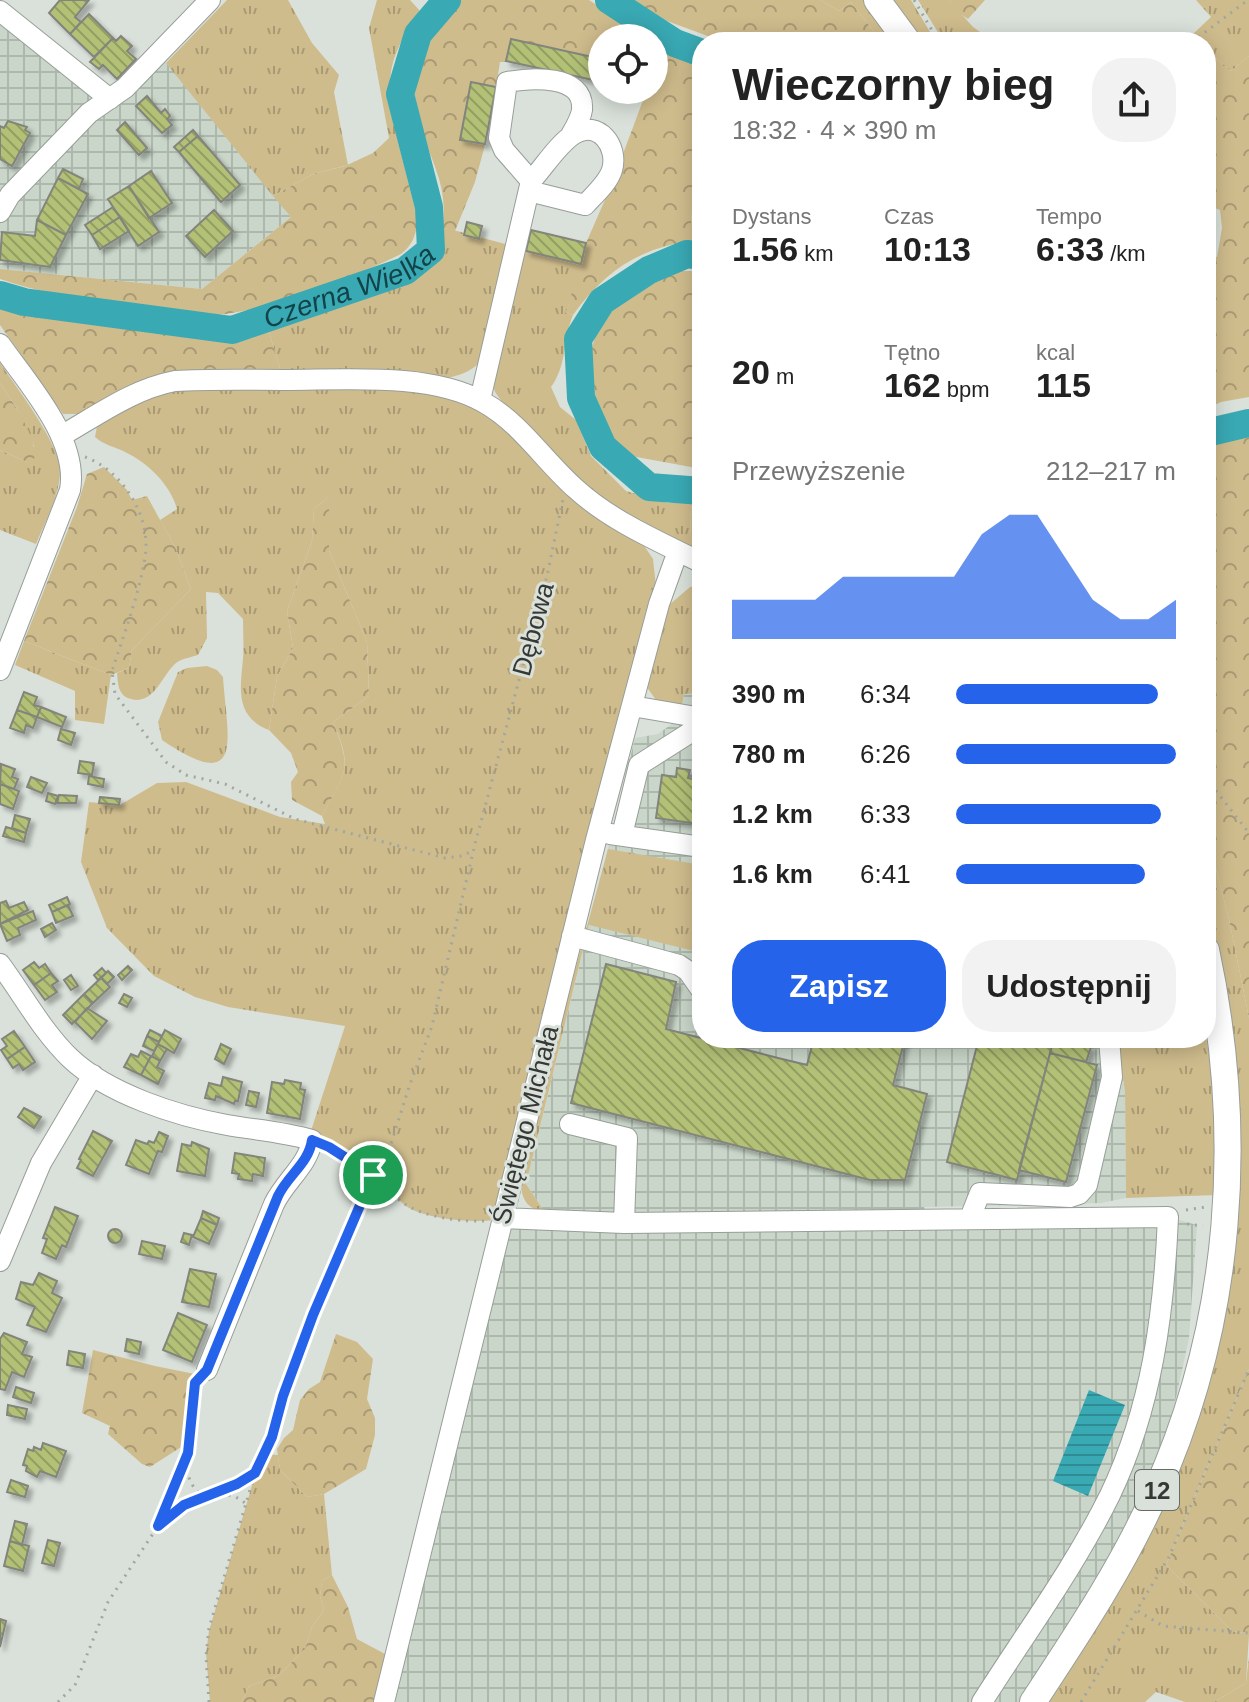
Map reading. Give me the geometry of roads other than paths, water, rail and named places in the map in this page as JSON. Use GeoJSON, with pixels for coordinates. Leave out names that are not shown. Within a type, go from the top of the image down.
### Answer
{"type":"FeatureCollection","features":[{"type":"Feature","properties":{"kind":"main road"},"geometry":{"type":"LineString","coordinates":[[877,0],[901,32]]}},
{"type":"Feature","properties":{"kind":"main road","name":"12"},"geometry":{"type":"LineString","coordinates":[[1033,1702],[1109,1583],[1155,1496],[1185,1418],[1206,1348],[1223,1253],[1229,1162],[1223,1048],[1216,1008]]}},
{"type":"Feature","properties":{"kind":"street"},"geometry":{"type":"LineString","coordinates":[[0,212],[10,195],[52,151],[94,109],[125,88],[210,0]]}},
{"type":"Feature","properties":{"kind":"street"},"geometry":{"type":"LineString","coordinates":[[0,11],[110,99]]}},
{"type":"Feature","properties":{"kind":"street"},"geometry":{"type":"LineString","coordinates":[[480,400],[530,186],[571,135],[582,109],[579,97],[571,86],[536,77],[507,82],[499,138],[504,150],[530,186],[585,205],[609,177],[614,158],[610,145],[595,130],[585,129],[571,135]]}},
{"type":"Feature","properties":{"kind":"street"},"geometry":{"type":"LineString","coordinates":[[0,344],[61,436],[70,456],[70,490],[0,670]]}},
{"type":"Feature","properties":{"kind":"street"},"geometry":{"type":"LineString","coordinates":[[61,436],[131,395],[175,381],[396,382],[437,386],[480,400],[510,421],[566,479],[610,514],[692,558]]}},
{"type":"Feature","properties":{"kind":"street","name":"Świętego Michała"},"geometry":{"type":"LineString","coordinates":[[384,1702],[598,832],[659,604],[678,551]]}},
{"type":"Feature","properties":{"kind":"street"},"geometry":{"type":"LineString","coordinates":[[632,706],[692,716]]}},
{"type":"Feature","properties":{"kind":"street"},"geometry":{"type":"LineString","coordinates":[[622,835],[639,765],[692,731]]}},
{"type":"Feature","properties":{"kind":"street"},"geometry":{"type":"LineString","coordinates":[[598,832],[692,846]]}},
{"type":"Feature","properties":{"kind":"street"},"geometry":{"type":"LineString","coordinates":[[572,936],[679,965],[692,977]]}},
{"type":"Feature","properties":{"kind":"street"},"geometry":{"type":"LineString","coordinates":[[0,964],[70,1058],[117,1089],[187,1116],[312,1140],[307,1159],[286,1182],[274,1204],[207,1370]]}},
{"type":"Feature","properties":{"kind":"street"},"geometry":{"type":"LineString","coordinates":[[970,1218],[980,1193],[1070,1197],[1079,1194],[1087,1185],[1112,1077],[1110,1048]]}},
{"type":"Feature","properties":{"kind":"street"},"geometry":{"type":"LineString","coordinates":[[0,1261],[34,1177],[93,1075]]}},
{"type":"Feature","properties":{"kind":"street"},"geometry":{"type":"LineString","coordinates":[[570,1124],[627,1138],[624,1223]]}},
{"type":"Feature","properties":{"kind":"street"},"geometry":{"type":"LineString","coordinates":[[502,1218],[624,1223],[1168,1217],[1158,1340],[1128,1450],[1094,1525],[982,1702]]}},
{"type":"Feature","properties":{"kind":"water"},"geometry":{"type":"Polygon","coordinates":[[[1089,1390],[1125,1405],[1088,1496],[1053,1481],[1089,1390]]]}},
{"type":"Feature","properties":{"kind":"waterway","name":"Czerna Wielka"},"geometry":{"type":"LineString","coordinates":[[0,295],[24,302],[232,330],[405,271],[431,250],[429,207],[400,94],[418,34],[447,0]]}},
{"type":"Feature","properties":{"kind":"waterway","name":"Czerna Wielka"},"geometry":{"type":"LineString","coordinates":[[609,0],[675,43],[692,49]]}},
{"type":"Feature","properties":{"kind":"waterway","name":"Czerna Wielka"},"geometry":{"type":"LineString","coordinates":[[692,255],[649,270],[602,301],[578,339],[581,398],[603,447],[649,487],[692,490]]}},
{"type":"Feature","properties":{"kind":"waterway","name":"Czerna Wielka"},"geometry":{"type":"LineString","coordinates":[[1216,431],[1249,423]]}}]}
